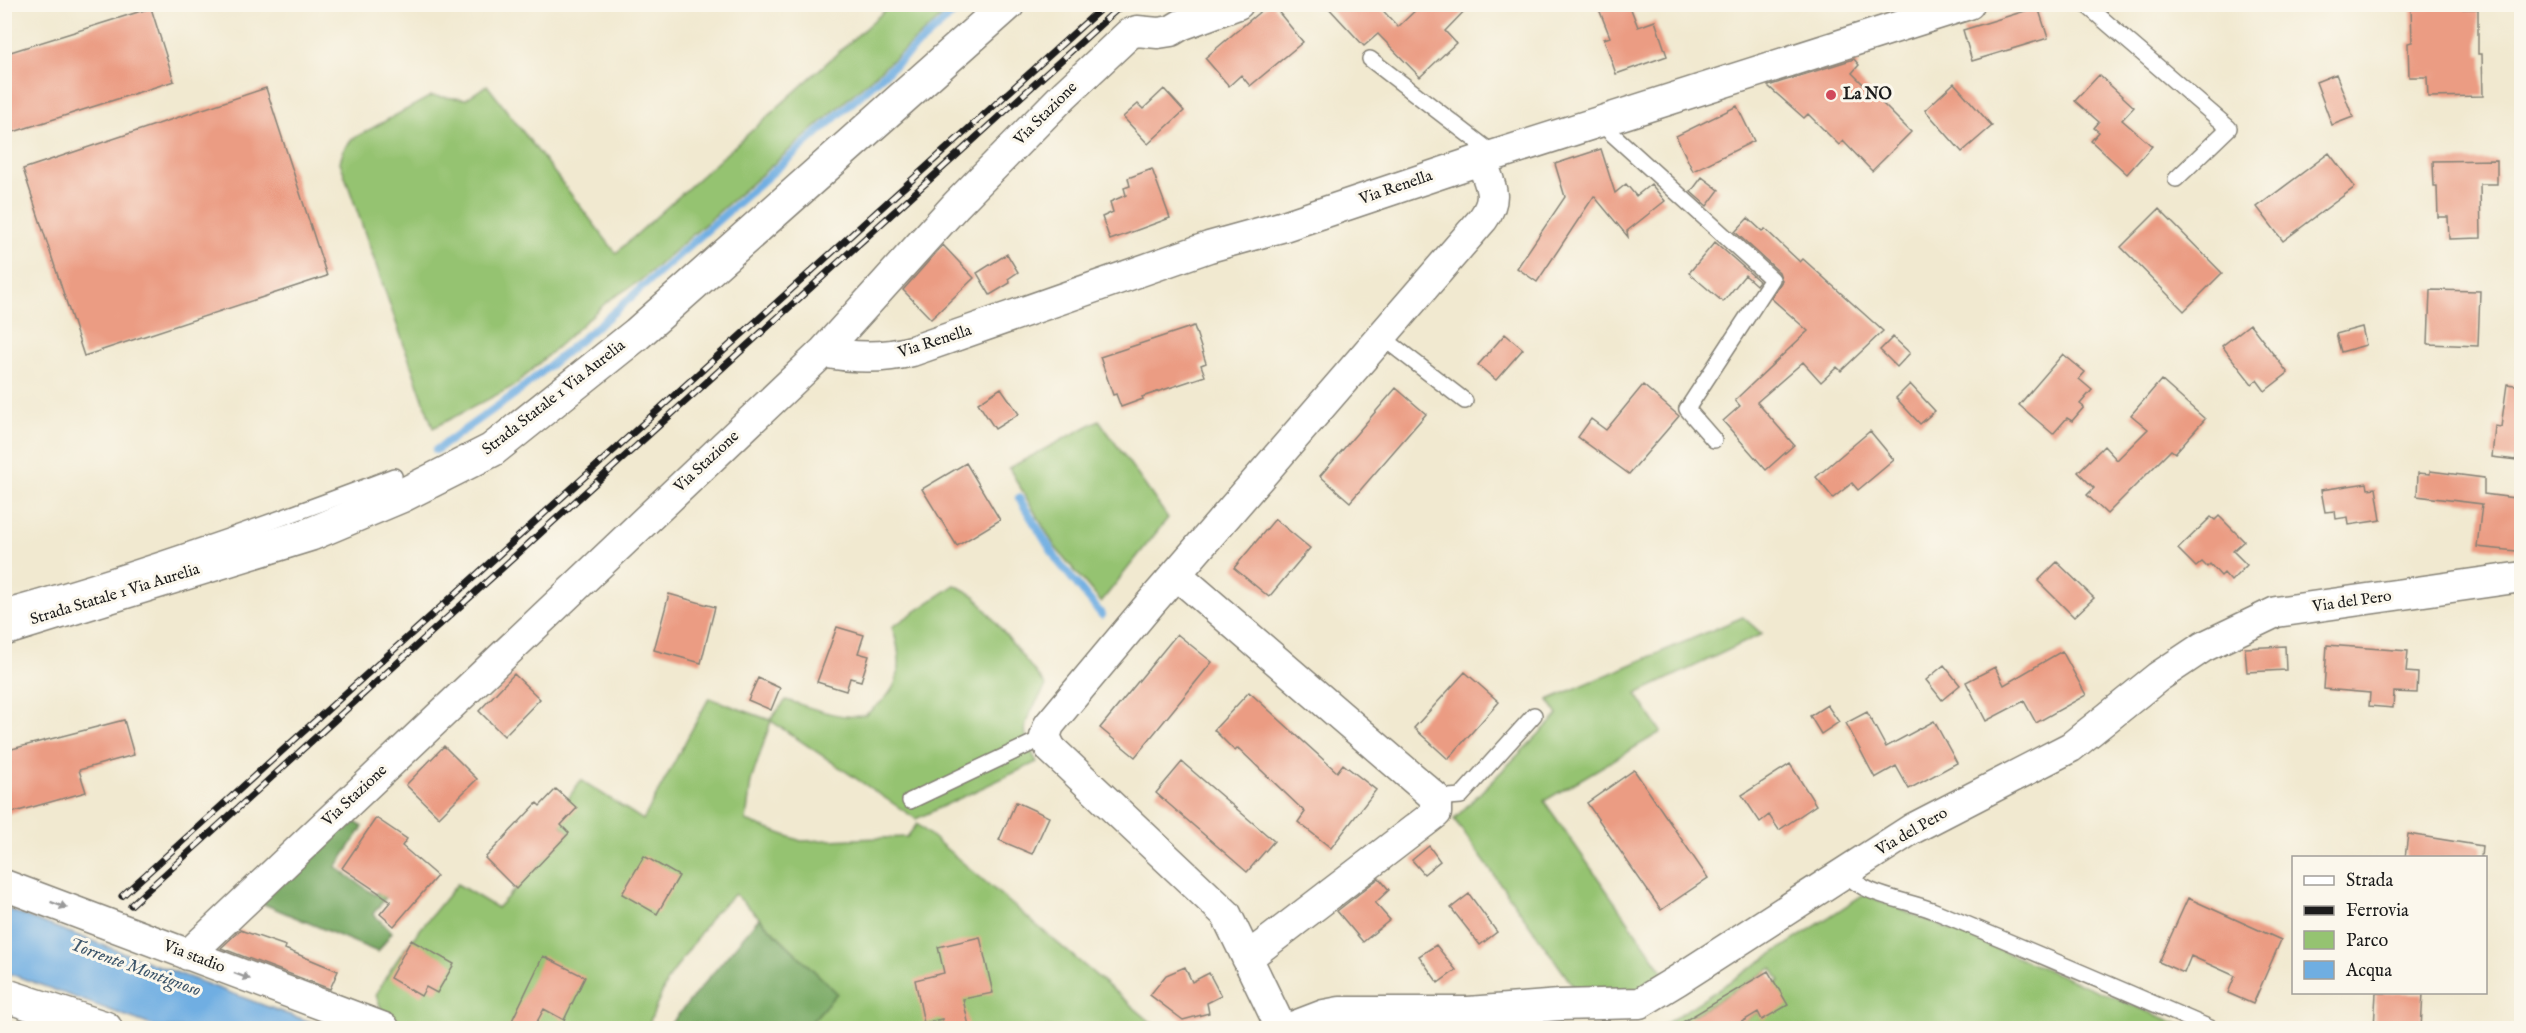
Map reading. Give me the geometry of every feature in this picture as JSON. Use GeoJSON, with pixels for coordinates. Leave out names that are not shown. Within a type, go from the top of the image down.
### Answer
{"type":"FeatureCollection","features":[{"type":"Feature","properties":{"kind":"main road","name":"Strada Statale 1 Via Aurelia"},"geometry":{"type":"LineString","coordinates":[[4,629],[311,534],[401,496],[492,450],[637,334],[1008,4]]}},
{"type":"Feature","properties":{"kind":"main road"},"geometry":{"type":"LineString","coordinates":[[4,995],[105,1029]]}},
{"type":"Feature","properties":{"kind":"street","name":"Via Stazione"},"geometry":{"type":"LineString","coordinates":[[188,955],[823,352],[956,205],[1064,95],[1130,34],[1137,31],[1158,33],[1171,31],[1181,25],[1238,4]]}},
{"type":"Feature","properties":{"kind":"street","name":"Via Renella"},"geometry":{"type":"LineString","coordinates":[[823,352],[856,357],[889,357],[912,351],[1209,247],[1281,227],[1488,157],[1969,4]]}},
{"type":"Feature","properties":{"kind":"street"},"geometry":{"type":"LineString","coordinates":[[1281,1029],[1239,936],[1226,914],[1051,749],[1045,737],[1049,725],[1176,574],[1490,209],[1494,196],[1488,157]]}},
{"type":"Feature","properties":{"kind":"street"},"geometry":{"type":"LineString","coordinates":[[1176,574],[1436,798],[1436,813],[1247,958]]}},
{"type":"Feature","properties":{"kind":"street","name":"Via del Pero"},"geometry":{"type":"LineString","coordinates":[[1290,1029],[1324,1015],[1340,1012],[1468,1012],[1560,1005],[1640,1003],[1912,829],[2071,747],[2158,677],[2203,647],[2276,612],[2522,577]]}},
{"type":"Feature","properties":{"kind":"street","name":"Via stadio"},"geometry":{"type":"LineString","coordinates":[[4,885],[384,1029]]}},
{"type":"Feature","properties":{"kind":"lane"},"geometry":{"type":"LineString","coordinates":[[2085,4],[2229,128],[2176,179]]}},
{"type":"Feature","properties":{"kind":"lane"},"geometry":{"type":"LineString","coordinates":[[1370,59],[1488,157]]}},
{"type":"Feature","properties":{"kind":"lane"},"geometry":{"type":"LineString","coordinates":[[1599,122],[1772,279],[1687,409],[1714,440]]}},
{"type":"Feature","properties":{"kind":"lane"},"geometry":{"type":"LineString","coordinates":[[1382,337],[1465,401]]}},
{"type":"Feature","properties":{"kind":"lane"},"geometry":{"type":"LineString","coordinates":[[4,608],[85,586],[236,536],[394,476]]}},
{"type":"Feature","properties":{"kind":"lane"},"geometry":{"type":"LineString","coordinates":[[1436,798],[1461,796],[1534,715]]}},
{"type":"Feature","properties":{"kind":"lane"},"geometry":{"type":"LineString","coordinates":[[910,801],[1045,737]]}},
{"type":"Feature","properties":{"kind":"lane"},"geometry":{"type":"LineString","coordinates":[[1845,873],[1855,885],[1918,905],[2054,960],[2210,1029]]}},
{"type":"Feature","properties":{"kind":"green space"},"geometry":{"type":"Polygon","coordinates":[[[892,4],[955,5],[640,281],[609,300],[514,386],[433,428],[340,162],[344,149],[352,139],[431,96],[466,99],[487,85],[616,253],[892,4]]]}},
{"type":"Feature","properties":{"kind":"green space"},"geometry":{"type":"Polygon","coordinates":[[[1099,420],[1168,518],[1101,602],[1055,547],[1009,468],[1099,420]]]}},
{"type":"Feature","properties":{"kind":"green space"},"geometry":{"type":"Polygon","coordinates":[[[955,585],[975,596],[1046,686],[1033,707],[1025,731],[1037,762],[916,819],[771,721],[751,781],[746,821],[801,841],[907,837],[917,824],[1158,1028],[806,1028],[837,993],[735,894],[714,913],[667,981],[647,1028],[415,1028],[382,1011],[376,995],[384,980],[403,951],[457,884],[497,908],[569,833],[561,825],[567,800],[581,780],[643,820],[709,698],[770,720],[786,700],[845,716],[865,714],[885,699],[896,681],[899,660],[892,627],[955,585]]]}},
{"type":"Feature","properties":{"kind":"green space"},"geometry":{"type":"Polygon","coordinates":[[[1743,617],[1762,634],[1636,694],[1661,732],[1544,801],[1665,974],[1639,990],[1576,990],[1454,819],[1558,715],[1548,700],[1743,617]]]}},
{"type":"Feature","properties":{"kind":"green space"},"geometry":{"type":"Polygon","coordinates":[[[347,817],[363,827],[336,867],[375,895],[379,891],[388,895],[373,914],[392,932],[378,952],[259,902],[347,817]]]}},
{"type":"Feature","properties":{"kind":"green space"},"geometry":{"type":"Polygon","coordinates":[[[1864,894],[2188,1028],[1730,1028],[1758,1012],[1762,1019],[1775,984],[1780,981],[1772,968],[1692,1016],[1695,1022],[1687,1028],[1659,1028],[1864,894]]]}},
{"type":"Feature","properties":{"kind":"green space"},"geometry":{"type":"Polygon","coordinates":[[[759,918],[837,993],[806,1028],[667,1028],[759,918]]]}},
{"type":"Feature","properties":{"kind":"water","name":"Torrente Montignoso"},"geometry":{"type":"Polygon","coordinates":[[[4,908],[287,1014],[331,1028],[159,1028],[5,972],[4,908]]]}},
{"type":"Feature","properties":{"kind":"building"},"geometry":{"type":"Polygon","coordinates":[[[1269,4],[1272,4],[1303,42],[1250,86],[1241,75],[1229,86],[1205,58],[1269,4]]]}},
{"type":"Feature","properties":{"kind":"building"},"geometry":{"type":"Polygon","coordinates":[[[1325,4],[1377,4],[1398,27],[1422,4],[1471,4],[1445,31],[1456,43],[1420,77],[1378,34],[1364,46],[1325,4]]]}},
{"type":"Feature","properties":{"kind":"building"},"geometry":{"type":"Polygon","coordinates":[[[1597,4],[1629,4],[1638,27],[1655,21],[1667,56],[1616,74],[1604,39],[1610,37],[1597,4]]]}},
{"type":"Feature","properties":{"kind":"building"},"geometry":{"type":"Polygon","coordinates":[[[2411,6],[2463,6],[2463,9],[2478,9],[2478,54],[2482,54],[2483,96],[2428,97],[2427,77],[2409,77],[2408,43],[2412,42],[2411,6]]]}},
{"type":"Feature","properties":{"kind":"building"},"geometry":{"type":"Polygon","coordinates":[[[2038,7],[2048,38],[1972,61],[1963,30],[2038,7]]]}},
{"type":"Feature","properties":{"kind":"building"},"geometry":{"type":"Polygon","coordinates":[[[151,8],[174,81],[4,135],[4,54],[151,8]]]}},
{"type":"Feature","properties":{"kind":"building"},"geometry":{"type":"Polygon","coordinates":[[[1854,59],[1859,65],[1852,73],[1911,132],[1872,171],[1843,141],[1839,145],[1808,114],[1804,118],[1768,86],[1854,59]]]}},
{"type":"Feature","properties":{"kind":"building"},"geometry":{"type":"Polygon","coordinates":[[[2336,74],[2353,117],[2332,125],[2316,82],[2336,74]]]}},
{"type":"Feature","properties":{"kind":"building"},"geometry":{"type":"Polygon","coordinates":[[[2099,75],[2134,107],[2122,120],[2152,146],[2127,174],[2091,141],[2099,132],[2094,128],[2099,122],[2075,101],[2099,75]]]}},
{"type":"Feature","properties":{"kind":"building"},"geometry":{"type":"Polygon","coordinates":[[[1954,83],[1992,126],[1962,152],[1925,110],[1954,83]]]}},
{"type":"Feature","properties":{"kind":"building"},"geometry":{"type":"Polygon","coordinates":[[[266,88],[327,276],[84,356],[23,169],[266,88]]]}},
{"type":"Feature","properties":{"kind":"building"},"geometry":{"type":"Polygon","coordinates":[[[1164,89],[1184,111],[1148,144],[1123,117],[1138,104],[1143,109],[1164,89]]]}},
{"type":"Feature","properties":{"kind":"building"},"geometry":{"type":"Polygon","coordinates":[[[1737,106],[1754,141],[1693,171],[1676,136],[1737,106]]]}},
{"type":"Feature","properties":{"kind":"building"},"geometry":{"type":"Polygon","coordinates":[[[1601,149],[1615,193],[1626,184],[1636,196],[1651,184],[1665,201],[1627,231],[1628,237],[1594,196],[1537,282],[1517,268],[1565,197],[1555,164],[1601,149]]]}},
{"type":"Feature","properties":{"kind":"building"},"geometry":{"type":"Polygon","coordinates":[[[2329,153],[2355,187],[2283,241],[2257,207],[2329,153]]]}},
{"type":"Feature","properties":{"kind":"building"},"geometry":{"type":"Polygon","coordinates":[[[2497,160],[2497,184],[2480,184],[2481,238],[2449,239],[2448,217],[2438,217],[2433,161],[2497,160]]]}},
{"type":"Feature","properties":{"kind":"building"},"geometry":{"type":"Polygon","coordinates":[[[1152,169],[1170,218],[1110,240],[1102,217],[1113,212],[1110,202],[1126,195],[1124,188],[1130,186],[1128,178],[1152,169]]]}},
{"type":"Feature","properties":{"kind":"building"},"geometry":{"type":"Polygon","coordinates":[[[1702,177],[1719,190],[1707,206],[1691,192],[1702,177]]]}},
{"type":"Feature","properties":{"kind":"building"},"geometry":{"type":"Polygon","coordinates":[[[2159,209],[2222,273],[2184,311],[2121,247],[2159,209]]]}},
{"type":"Feature","properties":{"kind":"building"},"geometry":{"type":"Polygon","coordinates":[[[1748,218],[1762,231],[1765,229],[1800,262],[1803,259],[1883,331],[1841,371],[1837,367],[1821,382],[1803,362],[1757,402],[1794,445],[1766,470],[1723,421],[1740,406],[1735,400],[1808,331],[1771,298],[1782,281],[1779,272],[1735,232],[1748,218]]]}},
{"type":"Feature","properties":{"kind":"building"},"geometry":{"type":"Polygon","coordinates":[[[1715,242],[1759,281],[1756,285],[1745,275],[1723,302],[1689,273],[1715,242]]]}},
{"type":"Feature","properties":{"kind":"building"},"geometry":{"type":"Polygon","coordinates":[[[943,245],[974,278],[931,319],[903,290],[943,245]]]}},
{"type":"Feature","properties":{"kind":"building"},"geometry":{"type":"Polygon","coordinates":[[[1007,254],[1018,272],[1008,279],[1010,283],[990,295],[977,273],[1007,254]]]}},
{"type":"Feature","properties":{"kind":"building"},"geometry":{"type":"Polygon","coordinates":[[[2430,290],[2480,291],[2478,346],[2428,344],[2430,290]]]}},
{"type":"Feature","properties":{"kind":"building"},"geometry":{"type":"Polygon","coordinates":[[[2250,324],[2288,373],[2265,391],[2257,380],[2252,384],[2222,346],[2250,324]]]}},
{"type":"Feature","properties":{"kind":"building"},"geometry":{"type":"Polygon","coordinates":[[[1194,326],[1206,363],[1201,365],[1205,376],[1142,397],[1143,399],[1121,407],[1116,394],[1113,395],[1100,357],[1194,326]]]}},
{"type":"Feature","properties":{"kind":"building"},"geometry":{"type":"Polygon","coordinates":[[[2362,327],[2366,345],[2341,352],[2336,334],[2362,327]]]}},
{"type":"Feature","properties":{"kind":"building"},"geometry":{"type":"Polygon","coordinates":[[[1505,334],[1523,349],[1496,380],[1478,365],[1505,334]]]}},
{"type":"Feature","properties":{"kind":"building"},"geometry":{"type":"Polygon","coordinates":[[[1893,337],[1910,353],[1897,367],[1880,350],[1893,337]]]}},
{"type":"Feature","properties":{"kind":"building"},"geometry":{"type":"Polygon","coordinates":[[[2063,354],[2085,372],[2079,379],[2092,390],[2080,404],[2084,407],[2072,421],[2067,418],[2053,434],[2019,405],[2063,354]]]}},
{"type":"Feature","properties":{"kind":"building"},"geometry":{"type":"Polygon","coordinates":[[[2161,380],[2205,419],[2175,453],[2171,450],[2107,514],[2087,495],[2094,488],[2078,472],[2104,446],[2117,460],[2148,429],[2131,415],[2161,380]]]}},
{"type":"Feature","properties":{"kind":"building"},"geometry":{"type":"Polygon","coordinates":[[[1910,384],[1935,411],[1920,424],[1896,398],[1910,384]]]}},
{"type":"Feature","properties":{"kind":"building"},"geometry":{"type":"Polygon","coordinates":[[[2507,384],[2522,386],[2522,410],[2516,460],[2492,457],[2495,426],[2501,427],[2507,384]]]}},
{"type":"Feature","properties":{"kind":"building"},"geometry":{"type":"Polygon","coordinates":[[[1643,385],[1679,416],[1629,474],[1578,437],[1591,419],[1606,430],[1643,385]]]}},
{"type":"Feature","properties":{"kind":"building"},"geometry":{"type":"Polygon","coordinates":[[[1001,388],[1019,414],[995,429],[978,403],[1001,388]]]}},
{"type":"Feature","properties":{"kind":"building"},"geometry":{"type":"Polygon","coordinates":[[[1396,388],[1426,414],[1350,502],[1320,476],[1396,388]]]}},
{"type":"Feature","properties":{"kind":"building"},"geometry":{"type":"Polygon","coordinates":[[[1870,431],[1894,460],[1858,490],[1852,483],[1833,498],[1816,477],[1870,431]]]}},
{"type":"Feature","properties":{"kind":"building"},"geometry":{"type":"Polygon","coordinates":[[[966,463],[1000,520],[957,546],[922,489],[966,463]]]}},
{"type":"Feature","properties":{"kind":"building"},"geometry":{"type":"Polygon","coordinates":[[[2430,471],[2484,478],[2484,494],[2522,499],[2522,535],[2518,534],[2516,551],[2477,547],[2482,504],[2417,496],[2418,473],[2430,474],[2430,471]]]}},
{"type":"Feature","properties":{"kind":"building"},"geometry":{"type":"Polygon","coordinates":[[[2367,483],[2368,489],[2376,488],[2381,520],[2349,525],[2348,517],[2336,519],[2335,511],[2325,512],[2321,490],[2367,483]]]}},
{"type":"Feature","properties":{"kind":"building"},"geometry":{"type":"Polygon","coordinates":[[[2219,516],[2244,541],[2233,551],[2247,565],[2231,581],[2224,573],[2221,576],[2210,564],[2207,567],[2202,562],[2196,567],[2178,549],[2211,517],[2215,520],[2219,516]]]}},
{"type":"Feature","properties":{"kind":"building"},"geometry":{"type":"Polygon","coordinates":[[[1275,519],[1310,548],[1269,597],[1234,568],[1275,519]]]}},
{"type":"Feature","properties":{"kind":"building"},"geometry":{"type":"Polygon","coordinates":[[[2057,562],[2094,598],[2074,617],[2038,581],[2057,562]]]}},
{"type":"Feature","properties":{"kind":"building"},"geometry":{"type":"Polygon","coordinates":[[[669,594],[715,607],[701,663],[654,650],[669,594]]]}},
{"type":"Feature","properties":{"kind":"building"},"geometry":{"type":"Polygon","coordinates":[[[837,627],[864,635],[858,653],[869,656],[861,681],[850,678],[846,691],[817,682],[837,627]]]}},
{"type":"Feature","properties":{"kind":"building"},"geometry":{"type":"Polygon","coordinates":[[[1177,634],[1212,662],[1135,757],[1100,728],[1177,634]]]}},
{"type":"Feature","properties":{"kind":"building"},"geometry":{"type":"Polygon","coordinates":[[[2327,645],[2408,651],[2406,672],[2418,673],[2417,693],[2394,692],[2393,708],[2369,706],[2370,693],[2324,689],[2327,645]]]}},
{"type":"Feature","properties":{"kind":"building"},"geometry":{"type":"Polygon","coordinates":[[[2285,646],[2286,670],[2247,672],[2245,648],[2285,646]]]}},
{"type":"Feature","properties":{"kind":"building"},"geometry":{"type":"Polygon","coordinates":[[[2062,651],[2086,695],[2036,723],[2024,701],[1986,721],[1966,682],[1995,667],[2004,685],[2062,651]]]}},
{"type":"Feature","properties":{"kind":"building"},"geometry":{"type":"Polygon","coordinates":[[[1944,665],[1960,685],[1942,700],[1926,680],[1944,665]]]}},
{"type":"Feature","properties":{"kind":"building"},"geometry":{"type":"Polygon","coordinates":[[[1465,672],[1499,702],[1448,759],[1414,728],[1465,672]]]}},
{"type":"Feature","properties":{"kind":"building"},"geometry":{"type":"Polygon","coordinates":[[[514,674],[540,699],[504,736],[479,711],[514,674]]]}},
{"type":"Feature","properties":{"kind":"building"},"geometry":{"type":"Polygon","coordinates":[[[758,678],[780,688],[771,710],[748,700],[758,678]]]}},
{"type":"Feature","properties":{"kind":"building"},"geometry":{"type":"Polygon","coordinates":[[[1249,692],[1337,772],[1343,764],[1376,790],[1331,848],[1298,822],[1305,812],[1238,748],[1235,751],[1214,730],[1249,692]]]}},
{"type":"Feature","properties":{"kind":"building"},"geometry":{"type":"Polygon","coordinates":[[[1827,705],[1839,722],[1821,734],[1810,716],[1827,705]]]}},
{"type":"Feature","properties":{"kind":"building"},"geometry":{"type":"Polygon","coordinates":[[[1867,712],[1886,747],[1934,721],[1957,763],[1909,789],[1896,766],[1875,778],[1846,723],[1867,712]]]}},
{"type":"Feature","properties":{"kind":"building"},"geometry":{"type":"Polygon","coordinates":[[[124,720],[134,755],[79,770],[86,792],[4,815],[4,751],[124,720]]]}},
{"type":"Feature","properties":{"kind":"building"},"geometry":{"type":"Polygon","coordinates":[[[444,746],[477,779],[439,817],[406,785],[444,746]]]}},
{"type":"Feature","properties":{"kind":"building"},"geometry":{"type":"Polygon","coordinates":[[[1182,762],[1274,841],[1247,872],[1156,793],[1182,762]]]}},
{"type":"Feature","properties":{"kind":"building"},"geometry":{"type":"Polygon","coordinates":[[[1790,764],[1816,805],[1779,830],[1769,815],[1760,822],[1742,795],[1790,764]]]}},
{"type":"Feature","properties":{"kind":"building"},"geometry":{"type":"Polygon","coordinates":[[[1634,770],[1708,878],[1661,910],[1587,803],[1634,770]]]}},
{"type":"Feature","properties":{"kind":"building"},"geometry":{"type":"Polygon","coordinates":[[[556,789],[577,808],[561,825],[569,833],[516,889],[485,858],[537,803],[540,806],[556,789]]]}},
{"type":"Feature","properties":{"kind":"building"},"geometry":{"type":"Polygon","coordinates":[[[1016,802],[1049,817],[1032,854],[999,840],[1016,802]]]}},
{"type":"Feature","properties":{"kind":"building"},"geometry":{"type":"Polygon","coordinates":[[[376,818],[407,839],[402,846],[437,876],[394,926],[380,914],[391,901],[342,868],[376,818]]]}},
{"type":"Feature","properties":{"kind":"building"},"geometry":{"type":"Polygon","coordinates":[[[2408,834],[2482,846],[2481,856],[2405,856],[2408,834]]]}},
{"type":"Feature","properties":{"kind":"building"},"geometry":{"type":"Polygon","coordinates":[[[1429,846],[1440,861],[1424,874],[1412,860],[1429,846]]]}},
{"type":"Feature","properties":{"kind":"building"},"geometry":{"type":"Polygon","coordinates":[[[644,856],[679,876],[657,914],[622,894],[644,856]]]}},
{"type":"Feature","properties":{"kind":"building"},"geometry":{"type":"Polygon","coordinates":[[[1379,878],[1389,890],[1375,903],[1390,920],[1363,942],[1337,911],[1379,878]]]}},
{"type":"Feature","properties":{"kind":"building"},"geometry":{"type":"Polygon","coordinates":[[[1469,894],[1497,932],[1480,945],[1451,908],[1469,894]]]}},
{"type":"Feature","properties":{"kind":"building"},"geometry":{"type":"Polygon","coordinates":[[[2188,898],[2281,940],[2253,1004],[2228,993],[2235,976],[2191,956],[2184,973],[2159,962],[2188,898]]]}},
{"type":"Feature","properties":{"kind":"building"},"geometry":{"type":"Polygon","coordinates":[[[240,930],[286,946],[285,949],[338,971],[330,989],[221,948],[240,930]]]}},
{"type":"Feature","properties":{"kind":"building"},"geometry":{"type":"Polygon","coordinates":[[[980,937],[993,993],[963,999],[969,1026],[944,1029],[942,1019],[924,1023],[915,980],[944,973],[938,947],[980,937]]]}},
{"type":"Feature","properties":{"kind":"building"},"geometry":{"type":"Polygon","coordinates":[[[411,940],[454,964],[437,993],[426,987],[421,996],[390,978],[411,940]]]}},
{"type":"Feature","properties":{"kind":"building"},"geometry":{"type":"Polygon","coordinates":[[[1436,945],[1456,970],[1438,983],[1419,956],[1436,945]]]}},
{"type":"Feature","properties":{"kind":"building"},"geometry":{"type":"Polygon","coordinates":[[[543,956],[585,977],[564,1020],[544,1009],[533,1029],[508,1029],[543,956]]]}},
{"type":"Feature","properties":{"kind":"building"},"geometry":{"type":"Polygon","coordinates":[[[1185,967],[1192,982],[1209,973],[1221,996],[1207,1003],[1209,1013],[1183,1020],[1150,995],[1166,975],[1185,967]]]}},
{"type":"Feature","properties":{"kind":"building"},"geometry":{"type":"Polygon","coordinates":[[[1768,971],[1788,1005],[1762,1020],[1758,1012],[1730,1029],[1671,1029],[1768,971]]]}},
{"type":"Feature","properties":{"kind":"building"},"geometry":{"type":"Polygon","coordinates":[[[2376,994],[2423,994],[2421,1029],[2374,1027],[2376,994]]]}},
{"type":"Feature","properties":{"kind":"waterway"},"geometry":{"type":"LineString","coordinates":[[436,450],[515,394],[606,319],[964,4]]}},
{"type":"Feature","properties":{"kind":"waterway"},"geometry":{"type":"LineString","coordinates":[[1019,498],[1057,560],[1102,615]]}},
{"type":"Feature","properties":{"kind":"railway"},"geometry":{"type":"LineString","coordinates":[[122,896],[1106,4]]}},
{"type":"Feature","properties":{"kind":"railway"},"geometry":{"type":"LineString","coordinates":[[131,905],[1123,4]]}},
{"type":"Feature","properties":{"kind":"place","name":"La NO"},"geometry":{"type":"Point","coordinates":[1831,95]}}]}
